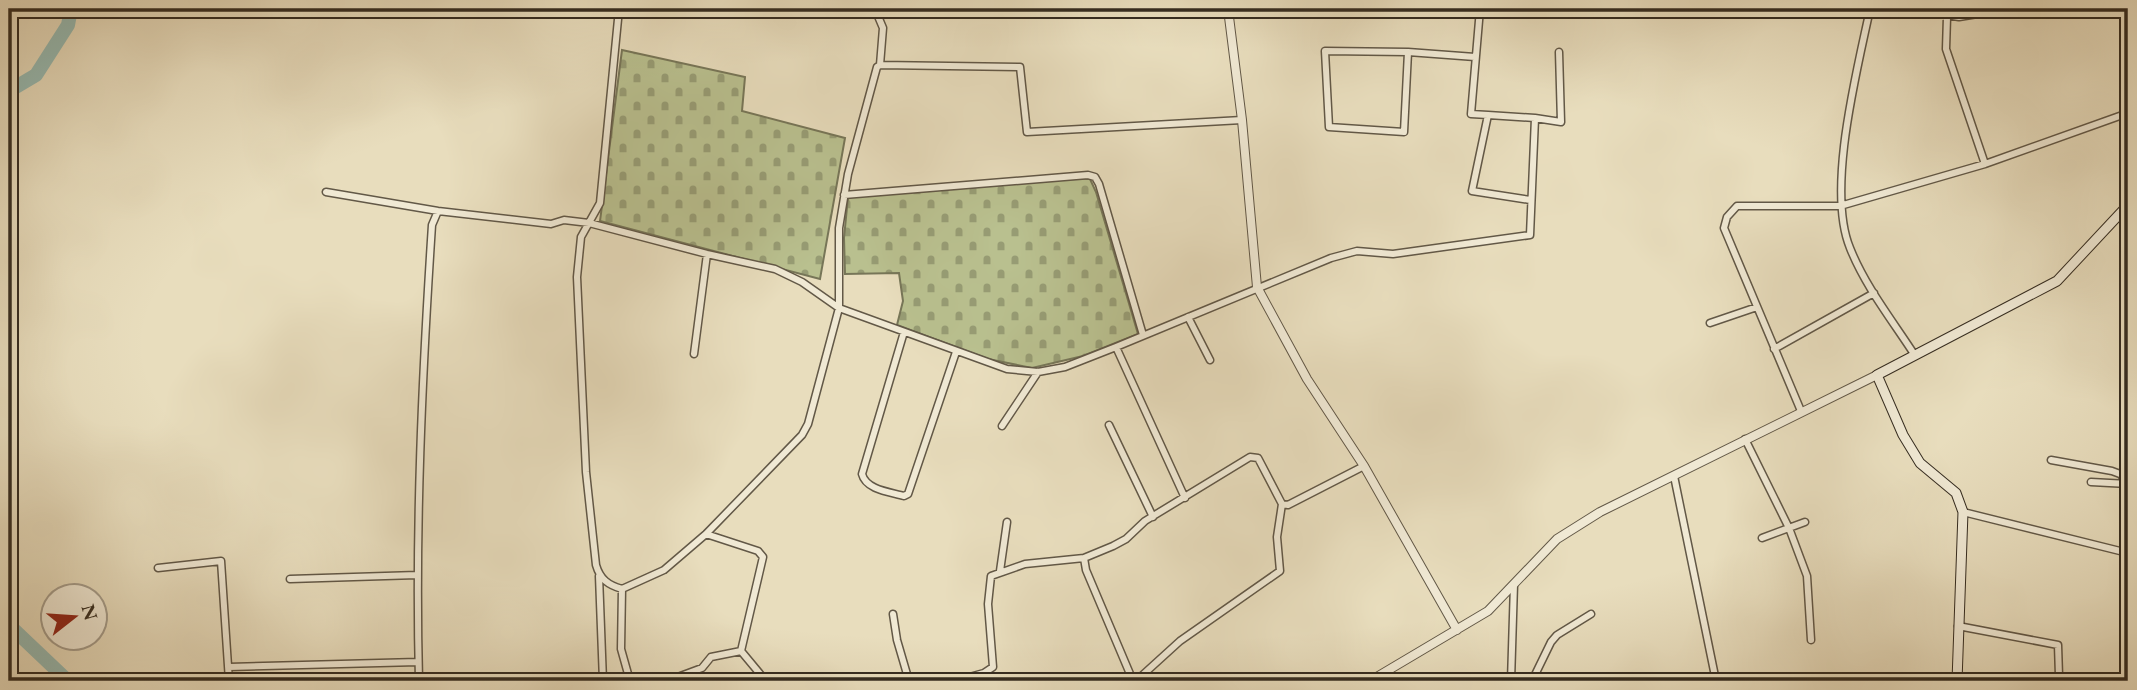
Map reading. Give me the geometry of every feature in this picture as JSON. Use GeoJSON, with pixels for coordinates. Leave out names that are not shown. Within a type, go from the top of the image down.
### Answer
{"type":"FeatureCollection","features":[{"type":"Feature","properties":{"kind":"main road"},"geometry":{"type":"LineString","coordinates":[[1957,681],[1963,512],[1956,492],[1920,463],[1903,435],[1878,375],[2057,281],[2128,205]]}},
{"type":"Feature","properties":{"kind":"street"},"geometry":{"type":"LineString","coordinates":[[603,681],[599,576],[586,472],[577,277],[581,237],[600,203],[620,9]]}},
{"type":"Feature","properties":{"kind":"street"},"geometry":{"type":"LineString","coordinates":[[599,576],[622,589],[664,570],[706,534],[802,435],[808,424],[839,308],[839,228],[848,174],[877,67],[880,65],[883,28],[875,9]]}},
{"type":"Feature","properties":{"kind":"street"},"geometry":{"type":"LineString","coordinates":[[1228,9],[1242,120],[1257,287],[1307,379],[1364,466],[1457,630]]}},
{"type":"Feature","properties":{"kind":"street"},"geometry":{"type":"LineString","coordinates":[[1480,9],[1471,114],[1561,122],[1559,52]]}},
{"type":"Feature","properties":{"kind":"street"},"geometry":{"type":"LineString","coordinates":[[1870,9],[1854,88],[1840,206],[1849,247],[1874,293],[1914,354]]}},
{"type":"Feature","properties":{"kind":"street"},"geometry":{"type":"LineString","coordinates":[[1907,9],[1947,17],[1979,15],[2008,9]]}},
{"type":"Feature","properties":{"kind":"street"},"geometry":{"type":"LineString","coordinates":[[1947,17],[1947,49],[1984,164]]}},
{"type":"Feature","properties":{"kind":"street"},"geometry":{"type":"LineString","coordinates":[[1408,52],[1404,131],[1329,127],[1325,51],[1408,52],[1475,57]]}},
{"type":"Feature","properties":{"kind":"street"},"geometry":{"type":"LineString","coordinates":[[880,65],[1020,67],[1027,132],[1242,120]]}},
{"type":"Feature","properties":{"kind":"street"},"geometry":{"type":"LineString","coordinates":[[1801,411],[1724,228],[1727,217],[1737,206],[1840,206],[1984,164],[2128,113]]}},
{"type":"Feature","properties":{"kind":"street"},"geometry":{"type":"LineString","coordinates":[[1488,115],[1472,191],[1530,200]]}},
{"type":"Feature","properties":{"kind":"street"},"geometry":{"type":"LineString","coordinates":[[326,192],[438,211],[551,224],[564,220],[589,223],[775,269],[802,282],[839,308],[1007,369],[1038,372],[1065,367],[1331,258],[1357,251],[1393,254],[1530,235],[1535,118]]}},
{"type":"Feature","properties":{"kind":"street"},"geometry":{"type":"LineString","coordinates":[[844,195],[1087,175],[1095,177],[1143,335]]}},
{"type":"Feature","properties":{"kind":"street"},"geometry":{"type":"LineString","coordinates":[[419,681],[417,575],[422,365],[432,225],[438,211]]}},
{"type":"Feature","properties":{"kind":"street"},"geometry":{"type":"LineString","coordinates":[[694,354],[707,254]]}},
{"type":"Feature","properties":{"kind":"street"},"geometry":{"type":"LineString","coordinates":[[1774,349],[1874,293]]}},
{"type":"Feature","properties":{"kind":"street"},"geometry":{"type":"LineString","coordinates":[[1710,323],[1757,307]]}},
{"type":"Feature","properties":{"kind":"street"},"geometry":{"type":"LineString","coordinates":[[1188,317],[1210,360]]}},
{"type":"Feature","properties":{"kind":"street"},"geometry":{"type":"LineString","coordinates":[[904,332],[862,474],[869,486],[904,496],[908,494],[956,352]]}},
{"type":"Feature","properties":{"kind":"street"},"geometry":{"type":"LineString","coordinates":[[1116,347],[1185,498]]}},
{"type":"Feature","properties":{"kind":"street"},"geometry":{"type":"LineString","coordinates":[[1002,426],[1038,372]]}},
{"type":"Feature","properties":{"kind":"street"},"geometry":{"type":"LineString","coordinates":[[1370,681],[1488,611],[1556,539],[1600,512],[1878,375]]}},
{"type":"Feature","properties":{"kind":"street"},"geometry":{"type":"LineString","coordinates":[[1109,425],[1153,517]]}},
{"type":"Feature","properties":{"kind":"street"},"geometry":{"type":"LineString","coordinates":[[1745,439],[1789,528],[1807,576],[1811,640]]}},
{"type":"Feature","properties":{"kind":"street"},"geometry":{"type":"LineString","coordinates":[[955,681],[984,673],[993,667],[989,581],[991,576],[1000,571],[1025,564],[1084,558],[1126,538],[1153,517],[1255,456],[1282,504],[1277,537],[1280,571],[1180,641],[1134,681],[1086,570],[1084,558]]}},
{"type":"Feature","properties":{"kind":"street"},"geometry":{"type":"LineString","coordinates":[[2051,460],[2112,471],[2120,474],[2128,483]]}},
{"type":"Feature","properties":{"kind":"street"},"geometry":{"type":"LineString","coordinates":[[1282,504],[1293,504],[1364,466]]}},
{"type":"Feature","properties":{"kind":"street"},"geometry":{"type":"LineString","coordinates":[[1674,476],[1716,681]]}},
{"type":"Feature","properties":{"kind":"street"},"geometry":{"type":"LineString","coordinates":[[2091,482],[2128,483]]}},
{"type":"Feature","properties":{"kind":"street"},"geometry":{"type":"LineString","coordinates":[[1963,512],[2128,553]]}},
{"type":"Feature","properties":{"kind":"street"},"geometry":{"type":"LineString","coordinates":[[1000,571],[1007,522]]}},
{"type":"Feature","properties":{"kind":"street"},"geometry":{"type":"LineString","coordinates":[[1762,538],[1805,522]]}},
{"type":"Feature","properties":{"kind":"street"},"geometry":{"type":"LineString","coordinates":[[706,534],[758,551],[763,556],[741,651]]}},
{"type":"Feature","properties":{"kind":"street"},"geometry":{"type":"LineString","coordinates":[[158,568],[221,561],[229,681]]}},
{"type":"Feature","properties":{"kind":"street"},"geometry":{"type":"LineString","coordinates":[[289,579],[417,575]]}},
{"type":"Feature","properties":{"kind":"street"},"geometry":{"type":"LineString","coordinates":[[1511,681],[1514,584]]}},
{"type":"Feature","properties":{"kind":"street"},"geometry":{"type":"LineString","coordinates":[[622,589],[621,649],[630,681]]}},
{"type":"Feature","properties":{"kind":"street"},"geometry":{"type":"LineString","coordinates":[[893,614],[897,640],[909,681]]}},
{"type":"Feature","properties":{"kind":"street"},"geometry":{"type":"LineString","coordinates":[[1532,681],[1557,635],[1591,614]]}},
{"type":"Feature","properties":{"kind":"street"},"geometry":{"type":"LineString","coordinates":[[1958,626],[2058,645],[2059,676]]}},
{"type":"Feature","properties":{"kind":"street"},"geometry":{"type":"LineString","coordinates":[[667,681],[702,668],[711,657],[741,651]]}},
{"type":"Feature","properties":{"kind":"street"},"geometry":{"type":"LineString","coordinates":[[741,651],[766,681]]}},
{"type":"Feature","properties":{"kind":"street"},"geometry":{"type":"LineString","coordinates":[[229,667],[418,662]]}},
{"type":"Feature","properties":{"kind":"green space"},"geometry":{"type":"Polygon","coordinates":[[[622,50],[745,77],[742,111],[845,138],[820,279],[600,221],[622,50]]]}},
{"type":"Feature","properties":{"kind":"green space"},"geometry":{"type":"Polygon","coordinates":[[[1090,179],[1096,192],[1138,334],[1083,356],[1032,368],[988,359],[897,325],[903,301],[899,273],[845,274],[844,238],[848,197],[1090,179]]]}},
{"type":"Feature","properties":{"kind":"waterway"},"geometry":{"type":"LineString","coordinates":[[9,91],[36,75],[68,25],[71,9]]}},
{"type":"Feature","properties":{"kind":"waterway"},"geometry":{"type":"LineString","coordinates":[[9,625],[68,681]]}}]}
